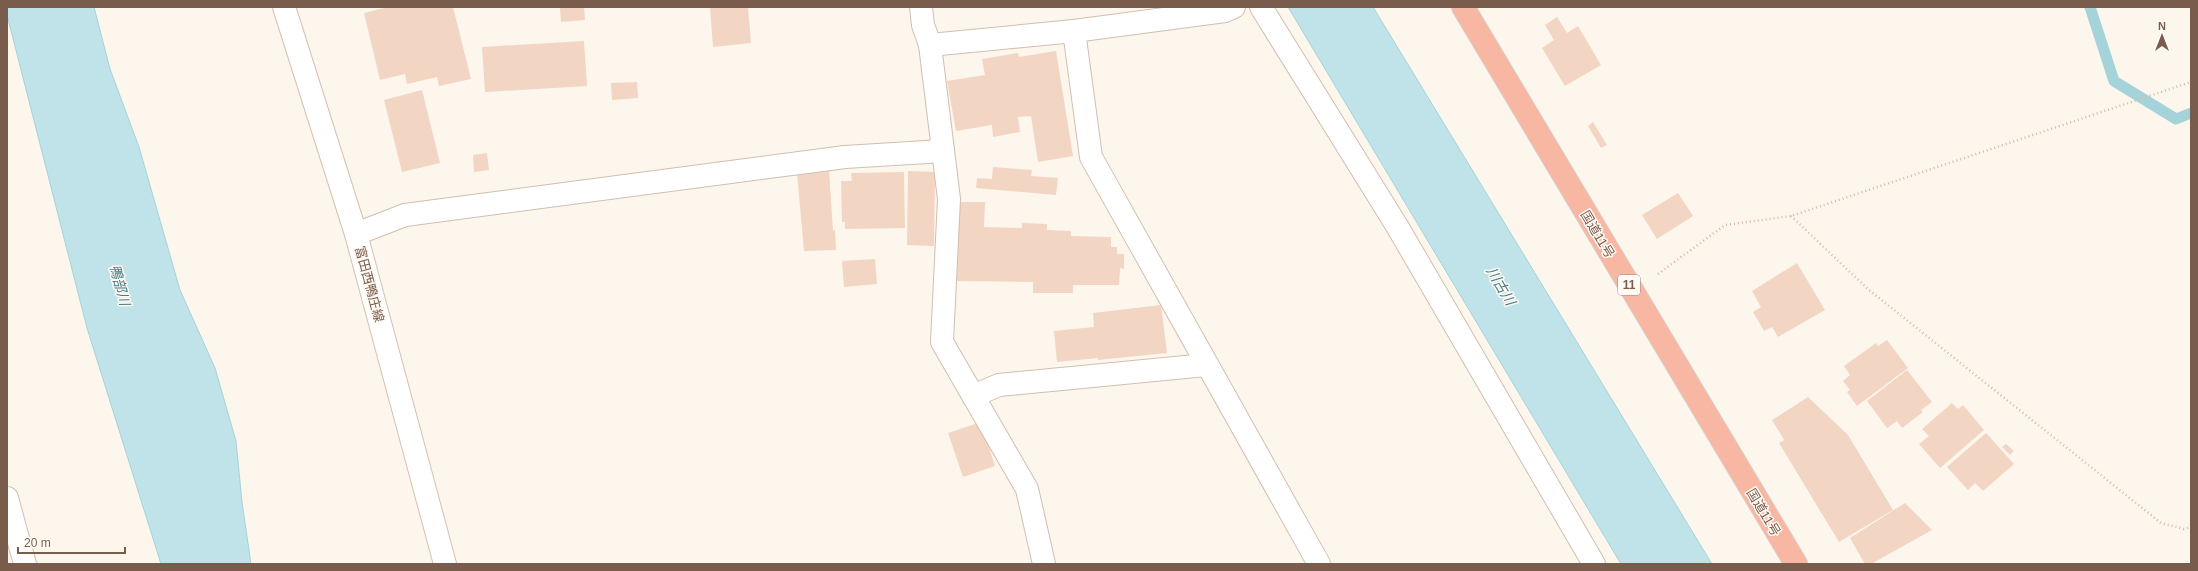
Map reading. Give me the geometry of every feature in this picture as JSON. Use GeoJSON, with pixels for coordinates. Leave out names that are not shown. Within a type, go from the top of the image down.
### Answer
{"type":"FeatureCollection","features":[{"type":"Feature","properties":{"kind":"highway","name":"国道11号"},"geometry":{"type":"LineString","coordinates":[[1463,7],[1796,564]]}},
{"type":"Feature","properties":{"kind":"street","name":"富田西鴨庄線"},"geometry":{"type":"LineString","coordinates":[[284,7],[356,234],[445,564]]}},
{"type":"Feature","properties":{"kind":"street"},"geometry":{"type":"LineString","coordinates":[[921,7],[923,25],[930,45],[942,151],[950,199],[942,342],[1027,489],[1044,564]]}},
{"type":"Feature","properties":{"kind":"street"},"geometry":{"type":"LineString","coordinates":[[930,45],[1074,31],[1225,11],[1234,7]]}},
{"type":"Feature","properties":{"kind":"street"},"geometry":{"type":"LineString","coordinates":[[1261,7],[1397,226],[1594,564]]}},
{"type":"Feature","properties":{"kind":"street"},"geometry":{"type":"LineString","coordinates":[[1074,31],[1091,157],[1206,365],[1319,564]]}},
{"type":"Feature","properties":{"kind":"street"},"geometry":{"type":"LineString","coordinates":[[356,234],[405,215],[845,157],[942,151]]}},
{"type":"Feature","properties":{"kind":"street"},"geometry":{"type":"LineString","coordinates":[[973,396],[999,385],[1206,365]]}},
{"type":"Feature","properties":{"kind":"street"},"geometry":{"type":"LineString","coordinates":[[7,498],[26,564]]}},
{"type":"Feature","properties":{"kind":"path"},"geometry":{"type":"LineString","coordinates":[[1632,289],[1659,274],[1725,225],[1791,216],[2191,82]]}},
{"type":"Feature","properties":{"kind":"path"},"geometry":{"type":"LineString","coordinates":[[1791,216],[1869,290],[2161,522],[2184,529],[2191,526]]}},
{"type":"Feature","properties":{"kind":"water","name":"鴨部川"},"geometry":{"type":"Polygon","coordinates":[[[7,7],[94,7],[110,69],[139,147],[180,290],[215,368],[236,441],[242,502],[251,564],[161,564],[87,328],[7,15],[7,7]]]}},
{"type":"Feature","properties":{"kind":"water","name":"川古川"},"geometry":{"type":"Polygon","coordinates":[[[1288,7],[1373,7],[1712,564],[1621,564],[1288,7]]]}},
{"type":"Feature","properties":{"kind":"building"},"geometry":{"type":"Polygon","coordinates":[[[388,7],[453,7],[471,79],[439,86],[437,77],[407,84],[405,74],[380,80],[364,13],[388,7]]]}},
{"type":"Feature","properties":{"kind":"building"},"geometry":{"type":"Polygon","coordinates":[[[560,7],[584,7],[585,20],[561,22],[560,7]]]}},
{"type":"Feature","properties":{"kind":"building"},"geometry":{"type":"Polygon","coordinates":[[[710,7],[748,7],[751,43],[713,47],[710,7]]]}},
{"type":"Feature","properties":{"kind":"building"},"geometry":{"type":"Polygon","coordinates":[[[1557,17],[1567,33],[1578,26],[1601,65],[1565,86],[1542,48],[1554,40],[1545,25],[1557,17]]]}},
{"type":"Feature","properties":{"kind":"building"},"geometry":{"type":"Polygon","coordinates":[[[584,41],[587,86],[485,92],[482,47],[584,41]]]}},
{"type":"Feature","properties":{"kind":"building"},"geometry":{"type":"Polygon","coordinates":[[[1056,51],[1073,156],[1038,162],[1031,116],[1018,117],[1020,132],[993,137],[992,125],[956,131],[947,81],[985,75],[982,59],[1018,53],[1019,57],[1056,51]]]}},
{"type":"Feature","properties":{"kind":"building"},"geometry":{"type":"Polygon","coordinates":[[[637,82],[638,98],[612,100],[611,83],[637,82]]]}},
{"type":"Feature","properties":{"kind":"building"},"geometry":{"type":"Polygon","coordinates":[[[422,90],[440,163],[402,172],[384,100],[422,90]]]}},
{"type":"Feature","properties":{"kind":"building"},"geometry":{"type":"Polygon","coordinates":[[[1593,122],[1607,145],[1601,148],[1588,126],[1593,122]]]}},
{"type":"Feature","properties":{"kind":"building"},"geometry":{"type":"Polygon","coordinates":[[[487,153],[489,170],[474,172],[473,155],[487,153]]]}},
{"type":"Feature","properties":{"kind":"building"},"geometry":{"type":"Polygon","coordinates":[[[993,167],[1032,170],[1031,176],[1058,178],[1056,195],[976,188],[977,178],[992,179],[993,167]]]}},
{"type":"Feature","properties":{"kind":"building"},"geometry":{"type":"Polygon","coordinates":[[[829,170],[833,231],[835,230],[836,250],[804,251],[797,173],[829,170]]]}},
{"type":"Feature","properties":{"kind":"building"},"geometry":{"type":"Polygon","coordinates":[[[908,171],[935,172],[934,246],[907,245],[908,171]]]}},
{"type":"Feature","properties":{"kind":"building"},"geometry":{"type":"Polygon","coordinates":[[[904,172],[905,228],[845,229],[845,222],[842,222],[841,181],[852,181],[851,173],[904,172]]]}},
{"type":"Feature","properties":{"kind":"building"},"geometry":{"type":"Polygon","coordinates":[[[1678,193],[1693,216],[1657,239],[1642,215],[1678,193]]]}},
{"type":"Feature","properties":{"kind":"building"},"geometry":{"type":"Polygon","coordinates":[[[953,202],[985,202],[984,227],[1022,228],[1022,223],[1047,224],[1047,230],[1071,231],[1071,236],[1111,237],[1111,247],[1117,247],[1117,254],[1124,254],[1124,269],[1120,268],[1119,285],[1073,285],[1073,293],[1033,293],[1033,282],[952,281],[953,202]]]}},
{"type":"Feature","properties":{"kind":"building"},"geometry":{"type":"Polygon","coordinates":[[[875,259],[877,284],[844,287],[842,261],[875,259]]]}},
{"type":"Feature","properties":{"kind":"building"},"geometry":{"type":"Polygon","coordinates":[[[1797,263],[1825,310],[1778,337],[1772,327],[1764,331],[1753,312],[1761,307],[1752,291],[1797,263]]]}},
{"type":"Feature","properties":{"kind":"building"},"geometry":{"type":"Polygon","coordinates":[[[1161,305],[1167,353],[1098,360],[1098,358],[1057,362],[1054,331],[1094,327],[1093,313],[1161,305]]]}},
{"type":"Feature","properties":{"kind":"building"},"geometry":{"type":"Polygon","coordinates":[[[1887,340],[1908,368],[1857,406],[1847,392],[1850,390],[1843,381],[1850,375],[1844,366],[1876,343],[1878,346],[1887,340]]]}},
{"type":"Feature","properties":{"kind":"building"},"geometry":{"type":"Polygon","coordinates":[[[1907,370],[1932,402],[1921,410],[1923,412],[1902,428],[1897,421],[1887,428],[1867,401],[1907,370]]]}},
{"type":"Feature","properties":{"kind":"building"},"geometry":{"type":"Polygon","coordinates":[[[1808,397],[1848,435],[1893,510],[1839,542],[1779,443],[1784,440],[1772,420],[1808,397]]]}},
{"type":"Feature","properties":{"kind":"building"},"geometry":{"type":"Polygon","coordinates":[[[1952,403],[1958,409],[1963,405],[1984,430],[1940,468],[1919,444],[1929,436],[1922,429],[1952,403]]]}},
{"type":"Feature","properties":{"kind":"building"},"geometry":{"type":"Polygon","coordinates":[[[981,422],[995,466],[963,477],[948,433],[981,422]]]}},
{"type":"Feature","properties":{"kind":"building"},"geometry":{"type":"Polygon","coordinates":[[[1986,433],[2014,464],[1983,491],[1975,483],[1968,490],[1947,467],[1986,433]]]}},
{"type":"Feature","properties":{"kind":"building"},"geometry":{"type":"Polygon","coordinates":[[[2006,444],[2014,451],[2010,455],[2002,447],[2006,444]]]}},
{"type":"Feature","properties":{"kind":"building"},"geometry":{"type":"Polygon","coordinates":[[[1905,503],[1932,530],[1871,564],[1865,564],[1850,538],[1905,503]]]}},
{"type":"Feature","properties":{"kind":"waterway"},"geometry":{"type":"LineString","coordinates":[[2090,7],[2114,81],[2176,119],[2191,113]]}}]}
